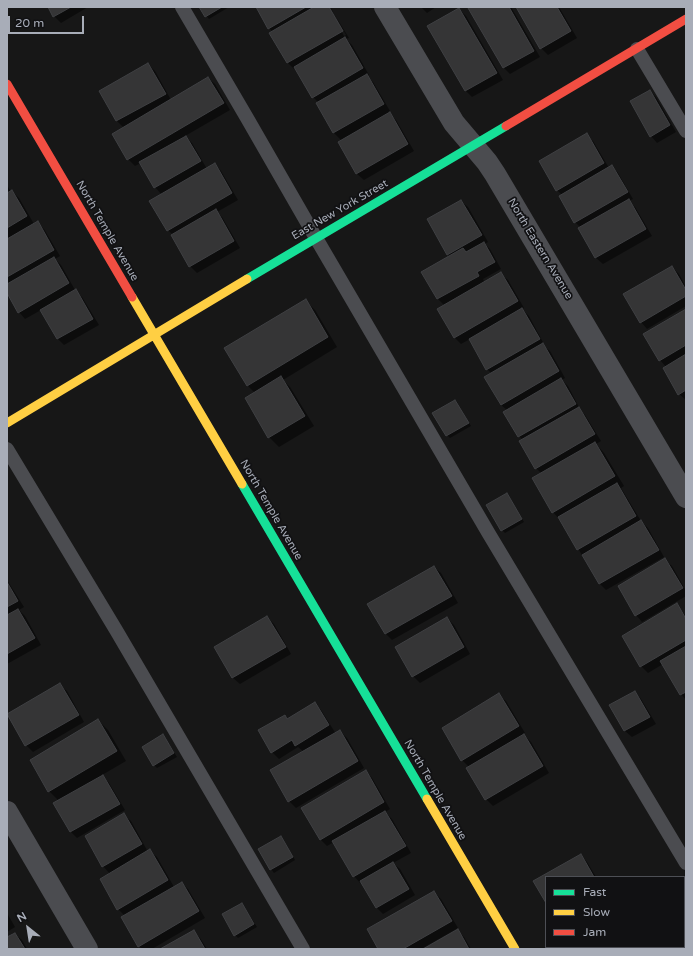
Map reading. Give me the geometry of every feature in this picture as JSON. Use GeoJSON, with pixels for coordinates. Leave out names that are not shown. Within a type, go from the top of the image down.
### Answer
{"type":"FeatureCollection","features":[{"type":"Feature","properties":{"kind":"street","name":"North Eastern Avenue"},"geometry":{"type":"LineString","coordinates":[[385,7],[454,123],[487,162],[495,174],[686,497]]}},
{"type":"Feature","properties":{"kind":"street","name":"East New York Street"},"geometry":{"type":"LineString","coordinates":[[7,423],[686,19]]}},
{"type":"Feature","properties":{"kind":"street","name":"North Temple Avenue"},"geometry":{"type":"LineString","coordinates":[[7,84],[515,949]]}},
{"type":"Feature","properties":{"kind":"street"},"geometry":{"type":"LineString","coordinates":[[7,812],[87,949]]}},
{"type":"Feature","properties":{"kind":"lane"},"geometry":{"type":"LineString","coordinates":[[182,7],[490,534],[686,863]]}},
{"type":"Feature","properties":{"kind":"lane"},"geometry":{"type":"LineString","coordinates":[[637,48],[686,131]]}},
{"type":"Feature","properties":{"kind":"lane"},"geometry":{"type":"LineString","coordinates":[[7,449],[112,624],[303,949]]}},
{"type":"Feature","properties":{"kind":"building"},"geometry":{"type":"Polygon","coordinates":[[[48,7],[71,7],[53,17],[48,7]]]}},
{"type":"Feature","properties":{"kind":"building"},"geometry":{"type":"Polygon","coordinates":[[[199,7],[222,7],[205,17],[199,7]]]}},
{"type":"Feature","properties":{"kind":"building"},"geometry":{"type":"Polygon","coordinates":[[[256,7],[306,7],[268,29],[256,7]]]}},
{"type":"Feature","properties":{"kind":"building"},"geometry":{"type":"Polygon","coordinates":[[[314,7],[329,7],[343,31],[287,63],[269,33],[314,7]]]}},
{"type":"Feature","properties":{"kind":"building"},"geometry":{"type":"Polygon","coordinates":[[[509,7],[534,51],[503,68],[468,8],[509,7]]]}},
{"type":"Feature","properties":{"kind":"building"},"geometry":{"type":"Polygon","coordinates":[[[516,7],[557,7],[571,31],[540,49],[516,7]]]}},
{"type":"Feature","properties":{"kind":"building"},"geometry":{"type":"Polygon","coordinates":[[[459,8],[497,73],[465,91],[427,26],[459,8]]]}},
{"type":"Feature","properties":{"kind":"building"},"geometry":{"type":"Polygon","coordinates":[[[345,37],[363,68],[312,98],[294,67],[345,37]]]}},
{"type":"Feature","properties":{"kind":"building"},"geometry":{"type":"Polygon","coordinates":[[[148,63],[166,94],[116,121],[99,91],[148,63]]]}},
{"type":"Feature","properties":{"kind":"building"},"geometry":{"type":"Polygon","coordinates":[[[367,74],[384,104],[333,133],[316,103],[367,74]]]}},
{"type":"Feature","properties":{"kind":"building"},"geometry":{"type":"Polygon","coordinates":[[[208,77],[224,103],[127,160],[112,134],[208,77]]]}},
{"type":"Feature","properties":{"kind":"building"},"geometry":{"type":"Polygon","coordinates":[[[650,90],[670,125],[650,137],[630,101],[650,90]]]}},
{"type":"Feature","properties":{"kind":"building"},"geometry":{"type":"Polygon","coordinates":[[[390,112],[408,144],[356,174],[338,142],[390,112]]]}},
{"type":"Feature","properties":{"kind":"building"},"geometry":{"type":"Polygon","coordinates":[[[587,133],[604,163],[556,191],[539,161],[587,133]]]}},
{"type":"Feature","properties":{"kind":"building"},"geometry":{"type":"Polygon","coordinates":[[[186,136],[201,161],[154,188],[139,162],[186,136]]]}},
{"type":"Feature","properties":{"kind":"building"},"geometry":{"type":"Polygon","coordinates":[[[215,163],[232,193],[167,231],[149,201],[215,163]]]}},
{"type":"Feature","properties":{"kind":"building"},"geometry":{"type":"Polygon","coordinates":[[[612,165],[628,192],[574,223],[559,196],[612,165]]]}},
{"type":"Feature","properties":{"kind":"building"},"geometry":{"type":"Polygon","coordinates":[[[12,190],[27,216],[7,228],[7,193],[12,190]]]}},
{"type":"Feature","properties":{"kind":"building"},"geometry":{"type":"Polygon","coordinates":[[[629,199],[646,229],[595,258],[578,228],[629,199]]]}},
{"type":"Feature","properties":{"kind":"building"},"geometry":{"type":"Polygon","coordinates":[[[461,200],[482,235],[447,255],[427,219],[461,200]]]}},
{"type":"Feature","properties":{"kind":"building"},"geometry":{"type":"Polygon","coordinates":[[[216,209],[234,241],[189,267],[171,235],[216,209]]]}},
{"type":"Feature","properties":{"kind":"building"},"geometry":{"type":"Polygon","coordinates":[[[38,221],[54,250],[7,277],[7,239],[38,221]]]}},
{"type":"Feature","properties":{"kind":"building"},"geometry":{"type":"Polygon","coordinates":[[[484,242],[495,262],[477,272],[479,276],[437,299],[421,272],[463,248],[466,252],[484,242]]]}},
{"type":"Feature","properties":{"kind":"building"},"geometry":{"type":"Polygon","coordinates":[[[54,257],[69,283],[18,313],[7,293],[7,284],[54,257]]]}},
{"type":"Feature","properties":{"kind":"building"},"geometry":{"type":"Polygon","coordinates":[[[672,266],[686,290],[686,296],[640,323],[623,294],[672,266]]]}},
{"type":"Feature","properties":{"kind":"building"},"geometry":{"type":"Polygon","coordinates":[[[501,272],[518,301],[454,338],[437,309],[501,272]]]}},
{"type":"Feature","properties":{"kind":"building"},"geometry":{"type":"Polygon","coordinates":[[[76,289],[93,319],[57,339],[40,310],[76,289]]]}},
{"type":"Feature","properties":{"kind":"building"},"geometry":{"type":"Polygon","coordinates":[[[306,299],[328,337],[247,386],[224,348],[306,299]]]}},
{"type":"Feature","properties":{"kind":"building"},"geometry":{"type":"Polygon","coordinates":[[[522,308],[540,339],[486,370],[469,339],[522,308]]]}},
{"type":"Feature","properties":{"kind":"building"},"geometry":{"type":"Polygon","coordinates":[[[686,309],[686,345],[659,361],[643,334],[686,309]]]}},
{"type":"Feature","properties":{"kind":"building"},"geometry":{"type":"Polygon","coordinates":[[[543,343],[559,371],[501,405],[484,377],[543,343]]]}},
{"type":"Feature","properties":{"kind":"building"},"geometry":{"type":"Polygon","coordinates":[[[686,354],[686,390],[678,395],[663,368],[686,354]]]}},
{"type":"Feature","properties":{"kind":"building"},"geometry":{"type":"Polygon","coordinates":[[[281,376],[305,416],[268,438],[245,398],[281,376]]]}},
{"type":"Feature","properties":{"kind":"building"},"geometry":{"type":"Polygon","coordinates":[[[561,378],[576,404],[518,437],[503,412],[561,378]]]}},
{"type":"Feature","properties":{"kind":"building"},"geometry":{"type":"Polygon","coordinates":[[[455,400],[469,423],[446,436],[432,413],[455,400]]]}},
{"type":"Feature","properties":{"kind":"building"},"geometry":{"type":"Polygon","coordinates":[[[579,407],[595,434],[535,469],[519,441],[579,407]]]}},
{"type":"Feature","properties":{"kind":"building"},"geometry":{"type":"Polygon","coordinates":[[[595,442],[615,476],[552,513],[532,478],[595,442]]]}},
{"type":"Feature","properties":{"kind":"building"},"geometry":{"type":"Polygon","coordinates":[[[617,483],[636,516],[577,550],[558,517],[617,483]]]}},
{"type":"Feature","properties":{"kind":"building"},"geometry":{"type":"Polygon","coordinates":[[[507,493],[522,519],[501,531],[486,505],[507,493]]]}},
{"type":"Feature","properties":{"kind":"building"},"geometry":{"type":"Polygon","coordinates":[[[641,520],[659,550],[599,584],[582,555],[641,520]]]}},
{"type":"Feature","properties":{"kind":"building"},"geometry":{"type":"Polygon","coordinates":[[[665,558],[683,588],[635,616],[618,586],[665,558]]]}},
{"type":"Feature","properties":{"kind":"building"},"geometry":{"type":"Polygon","coordinates":[[[434,566],[452,596],[385,634],[367,604],[434,566]]]}},
{"type":"Feature","properties":{"kind":"building"},"geometry":{"type":"Polygon","coordinates":[[[7,582],[18,601],[7,607],[7,582]]]}},
{"type":"Feature","properties":{"kind":"building"},"geometry":{"type":"Polygon","coordinates":[[[677,603],[686,619],[686,640],[640,667],[622,636],[677,603]]]}},
{"type":"Feature","properties":{"kind":"building"},"geometry":{"type":"Polygon","coordinates":[[[18,609],[35,638],[7,654],[7,615],[18,609]]]}},
{"type":"Feature","properties":{"kind":"building"},"geometry":{"type":"Polygon","coordinates":[[[267,616],[286,647],[232,678],[214,647],[267,616]]]}},
{"type":"Feature","properties":{"kind":"building"},"geometry":{"type":"Polygon","coordinates":[[[447,617],[464,647],[412,677],[395,647],[447,617]]]}},
{"type":"Feature","properties":{"kind":"building"},"geometry":{"type":"Polygon","coordinates":[[[686,646],[686,692],[680,695],[660,661],[686,646]]]}},
{"type":"Feature","properties":{"kind":"building"},"geometry":{"type":"Polygon","coordinates":[[[60,683],[79,715],[25,746],[7,714],[60,683]]]}},
{"type":"Feature","properties":{"kind":"building"},"geometry":{"type":"Polygon","coordinates":[[[635,691],[650,717],[624,731],[609,705],[635,691]]]}},
{"type":"Feature","properties":{"kind":"building"},"geometry":{"type":"Polygon","coordinates":[[[499,693],[519,726],[461,761],[442,728],[499,693]]]}},
{"type":"Feature","properties":{"kind":"building"},"geometry":{"type":"Polygon","coordinates":[[[315,702],[329,725],[295,746],[292,740],[271,753],[258,730],[285,715],[287,719],[315,702]]]}},
{"type":"Feature","properties":{"kind":"building"},"geometry":{"type":"Polygon","coordinates":[[[98,719],[117,751],[48,792],[30,760],[98,719]]]}},
{"type":"Feature","properties":{"kind":"building"},"geometry":{"type":"Polygon","coordinates":[[[340,730],[358,761],[288,802],[270,770],[340,730]]]}},
{"type":"Feature","properties":{"kind":"building"},"geometry":{"type":"Polygon","coordinates":[[[163,734],[174,753],[153,766],[142,747],[163,734]]]}},
{"type":"Feature","properties":{"kind":"building"},"geometry":{"type":"Polygon","coordinates":[[[524,734],[543,766],[485,800],[466,768],[524,734]]]}},
{"type":"Feature","properties":{"kind":"building"},"geometry":{"type":"Polygon","coordinates":[[[366,770],[384,802],[320,840],[301,808],[366,770]]]}},
{"type":"Feature","properties":{"kind":"building"},"geometry":{"type":"Polygon","coordinates":[[[103,775],[120,804],[70,832],[53,803],[103,775]]]}},
{"type":"Feature","properties":{"kind":"building"},"geometry":{"type":"Polygon","coordinates":[[[385,811],[406,846],[353,877],[332,841],[385,811]]]}},
{"type":"Feature","properties":{"kind":"building"},"geometry":{"type":"Polygon","coordinates":[[[124,813],[142,844],[102,867],[85,836],[124,813]]]}},
{"type":"Feature","properties":{"kind":"building"},"geometry":{"type":"Polygon","coordinates":[[[281,836],[293,857],[270,870],[258,849],[281,836]]]}},
{"type":"Feature","properties":{"kind":"building"},"geometry":{"type":"Polygon","coordinates":[[[150,849],[168,880],[117,910],[100,879],[150,849]]]}},
{"type":"Feature","properties":{"kind":"building"},"geometry":{"type":"Polygon","coordinates":[[[581,854],[593,876],[545,876],[545,901],[533,881],[581,854]]]}},
{"type":"Feature","properties":{"kind":"building"},"geometry":{"type":"Polygon","coordinates":[[[393,862],[409,889],[376,908],[360,881],[393,862]]]}},
{"type":"Feature","properties":{"kind":"building"},"geometry":{"type":"Polygon","coordinates":[[[182,882],[199,911],[138,947],[121,917],[182,882]]]}},
{"type":"Feature","properties":{"kind":"building"},"geometry":{"type":"Polygon","coordinates":[[[434,891],[452,921],[403,949],[378,949],[367,929],[434,891]]]}},
{"type":"Feature","properties":{"kind":"building"},"geometry":{"type":"Polygon","coordinates":[[[242,903],[254,924],[234,936],[222,914],[242,903]]]}},
{"type":"Feature","properties":{"kind":"building"},"geometry":{"type":"Polygon","coordinates":[[[458,929],[469,949],[423,949],[458,929]]]}},
{"type":"Feature","properties":{"kind":"building"},"geometry":{"type":"Polygon","coordinates":[[[194,930],[205,949],[160,949],[194,930]]]}},
{"type":"Feature","properties":{"kind":"building"},"geometry":{"type":"Polygon","coordinates":[[[15,933],[25,949],[7,949],[7,937],[15,933]]]}},
{"type":"Feature","properties":{"kind":"traffic: fast"},"geometry":{"type":"LineString","coordinates":[[247,279],[506,126]]}},
{"type":"Feature","properties":{"kind":"traffic: fast"},"geometry":{"type":"LineString","coordinates":[[242,484],[427,799]]}},
{"type":"Feature","properties":{"kind":"traffic: slow"},"geometry":{"type":"LineString","coordinates":[[7,423],[247,279]]}},
{"type":"Feature","properties":{"kind":"traffic: slow"},"geometry":{"type":"LineString","coordinates":[[132,297],[242,484]]}},
{"type":"Feature","properties":{"kind":"traffic: slow"},"geometry":{"type":"LineString","coordinates":[[427,799],[515,949]]}},
{"type":"Feature","properties":{"kind":"traffic: jam"},"geometry":{"type":"LineString","coordinates":[[506,126],[686,19]]}},
{"type":"Feature","properties":{"kind":"traffic: jam"},"geometry":{"type":"LineString","coordinates":[[7,84],[132,297]]}}]}
